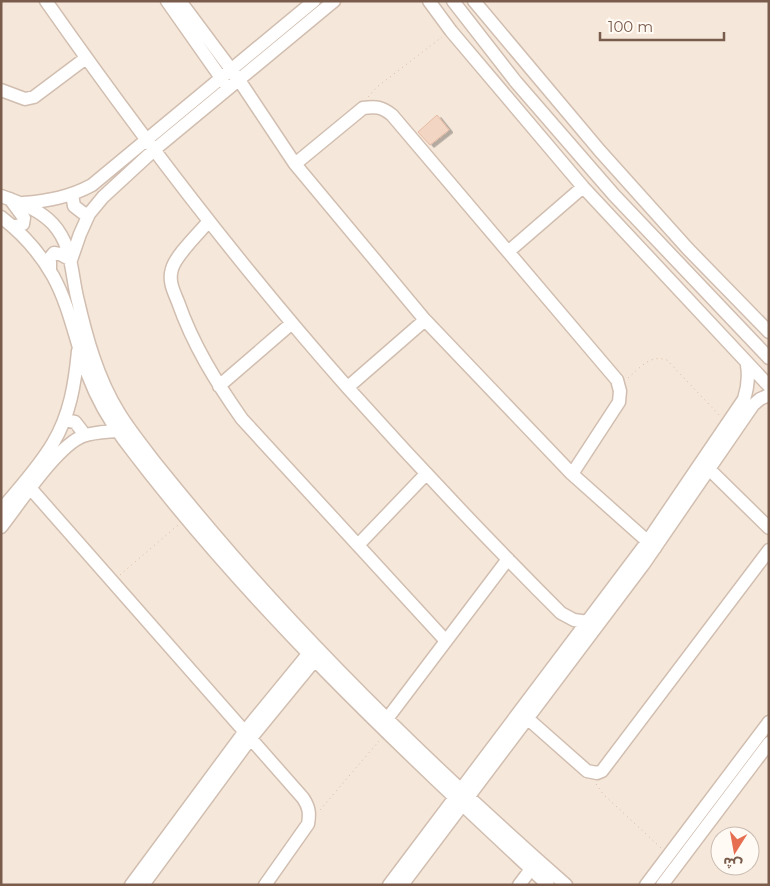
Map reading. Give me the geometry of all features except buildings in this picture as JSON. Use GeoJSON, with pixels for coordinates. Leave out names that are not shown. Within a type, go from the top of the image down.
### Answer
{"type":"FeatureCollection","features":[{"type":"Feature","properties":{"kind":"street"},"geometry":{"type":"LineString","coordinates":[[46,1],[146,140],[292,323],[426,474],[561,613],[569,628],[571,645]]}},
{"type":"Feature","properties":{"kind":"street"},"geometry":{"type":"LineString","coordinates":[[167,1],[225,83]]}},
{"type":"Feature","properties":{"kind":"street"},"geometry":{"type":"LineString","coordinates":[[180,1],[235,75],[295,164],[425,320],[572,474],[651,545]]}},
{"type":"Feature","properties":{"kind":"street"},"geometry":{"type":"LineString","coordinates":[[235,75],[314,1]]}},
{"type":"Feature","properties":{"kind":"street"},"geometry":{"type":"LineString","coordinates":[[22,204],[72,194],[92,185],[146,140],[334,1]]}},
{"type":"Feature","properties":{"kind":"street"},"geometry":{"type":"LineString","coordinates":[[429,1],[451,31],[583,187],[747,365],[769,386]]}},
{"type":"Feature","properties":{"kind":"street"},"geometry":{"type":"LineString","coordinates":[[453,1],[516,82],[614,196],[769,358]]}},
{"type":"Feature","properties":{"kind":"street"},"geometry":{"type":"LineString","coordinates":[[474,1],[600,151],[721,283],[769,332]]}},
{"type":"Feature","properties":{"kind":"street"},"geometry":{"type":"LineString","coordinates":[[1,90],[24,98],[34,97],[86,58]]}},
{"type":"Feature","properties":{"kind":"street"},"geometry":{"type":"LineString","coordinates":[[504,94],[516,82]]}},
{"type":"Feature","properties":{"kind":"street"},"geometry":{"type":"LineString","coordinates":[[71,260],[89,214],[103,197],[225,83]]}},
{"type":"Feature","properties":{"kind":"street"},"geometry":{"type":"LineString","coordinates":[[295,164],[363,108],[374,106],[384,109],[392,115],[611,371],[620,386],[616,407],[572,474]]}},
{"type":"Feature","properties":{"kind":"street"},"geometry":{"type":"LineString","coordinates":[[508,251],[583,187]]}},
{"type":"Feature","properties":{"kind":"street"},"geometry":{"type":"LineString","coordinates":[[72,194],[74,206],[83,213],[89,214]]}},
{"type":"Feature","properties":{"kind":"street"},"geometry":{"type":"LineString","coordinates":[[5,198],[39,212],[54,225],[67,248],[71,260],[75,288],[94,356],[104,384],[117,411],[134,436],[190,507],[314,653],[387,719],[548,885]]}},
{"type":"Feature","properties":{"kind":"street"},"geometry":{"type":"LineString","coordinates":[[5,198],[24,218],[23,224],[13,227]]}},
{"type":"Feature","properties":{"kind":"street"},"geometry":{"type":"LineString","coordinates":[[1,217],[30,243],[50,271],[60,290],[95,391],[117,431],[186,518],[314,653],[386,733],[566,885]]}},
{"type":"Feature","properties":{"kind":"street"},"geometry":{"type":"LineString","coordinates":[[209,221],[176,260],[172,266],[170,279],[185,321],[201,356],[242,419],[446,641]]}},
{"type":"Feature","properties":{"kind":"street"},"geometry":{"type":"LineString","coordinates":[[50,271],[50,258],[54,253],[71,260]]}},
{"type":"Feature","properties":{"kind":"street"},"geometry":{"type":"LineString","coordinates":[[709,296],[719,290],[721,283]]}},
{"type":"Feature","properties":{"kind":"street"},"geometry":{"type":"LineString","coordinates":[[724,312],[724,308],[729,302],[736,299]]}},
{"type":"Feature","properties":{"kind":"street"},"geometry":{"type":"LineString","coordinates":[[348,387],[425,320]]}},
{"type":"Feature","properties":{"kind":"street"},"geometry":{"type":"LineString","coordinates":[[219,386],[292,323]]}},
{"type":"Feature","properties":{"kind":"street"},"geometry":{"type":"LineString","coordinates":[[1,510],[47,452],[64,420],[73,386],[78,343]]}},
{"type":"Feature","properties":{"kind":"street"},"geometry":{"type":"LineString","coordinates":[[389,885],[527,718],[589,638],[744,399],[747,388],[747,365]]}},
{"type":"Feature","properties":{"kind":"street"},"geometry":{"type":"LineString","coordinates":[[402,885],[461,797],[588,622],[710,470],[753,405],[760,398],[769,395]]}},
{"type":"Feature","properties":{"kind":"street"},"geometry":{"type":"LineString","coordinates":[[64,420],[75,422],[82,431],[83,436]]}},
{"type":"Feature","properties":{"kind":"street"},"geometry":{"type":"LineString","coordinates":[[1,527],[64,448],[83,436],[93,433],[117,431]]}},
{"type":"Feature","properties":{"kind":"street"},"geometry":{"type":"LineString","coordinates":[[710,470],[769,528]]}},
{"type":"Feature","properties":{"kind":"street"},"geometry":{"type":"LineString","coordinates":[[358,545],[426,474]]}},
{"type":"Feature","properties":{"kind":"street"},"geometry":{"type":"LineString","coordinates":[[30,489],[248,735],[308,806],[310,815],[308,824],[264,885]]}},
{"type":"Feature","properties":{"kind":"street"},"geometry":{"type":"LineString","coordinates":[[527,718],[584,768],[592,773],[602,771],[769,550]]}},
{"type":"Feature","properties":{"kind":"street"},"geometry":{"type":"LineString","coordinates":[[387,719],[508,559]]}},
{"type":"Feature","properties":{"kind":"street"},"geometry":{"type":"LineString","coordinates":[[561,613],[574,620],[588,622]]}},
{"type":"Feature","properties":{"kind":"street"},"geometry":{"type":"LineString","coordinates":[[132,885],[314,653]]}},
{"type":"Feature","properties":{"kind":"street"},"geometry":{"type":"LineString","coordinates":[[646,885],[769,722]]}},
{"type":"Feature","properties":{"kind":"street"},"geometry":{"type":"LineString","coordinates":[[143,885],[248,735]]}},
{"type":"Feature","properties":{"kind":"street"},"geometry":{"type":"LineString","coordinates":[[662,885],[769,743]]}},
{"type":"Feature","properties":{"kind":"street"},"geometry":{"type":"LineString","coordinates":[[519,885],[531,869]]}},
{"type":"Feature","properties":{"kind":"path"},"geometry":{"type":"LineString","coordinates":[[363,108],[366,100],[377,87],[451,31]]}},
{"type":"Feature","properties":{"kind":"path"},"geometry":{"type":"LineString","coordinates":[[620,386],[650,360],[661,358],[667,360],[727,424]]}},
{"type":"Feature","properties":{"kind":"path"},"geometry":{"type":"LineString","coordinates":[[112,582],[186,518]]}},
{"type":"Feature","properties":{"kind":"path"},"geometry":{"type":"LineString","coordinates":[[310,815],[322,807],[386,733]]}},
{"type":"Feature","properties":{"kind":"path"},"geometry":{"type":"LineString","coordinates":[[592,773],[598,788],[668,855]]}},
{"type":"Feature","properties":{"kind":"shaded area"},"geometry":{"type":"Polygon","coordinates":[[[1,1],[769,1],[769,885],[1,885],[1,1]]]}}]}
